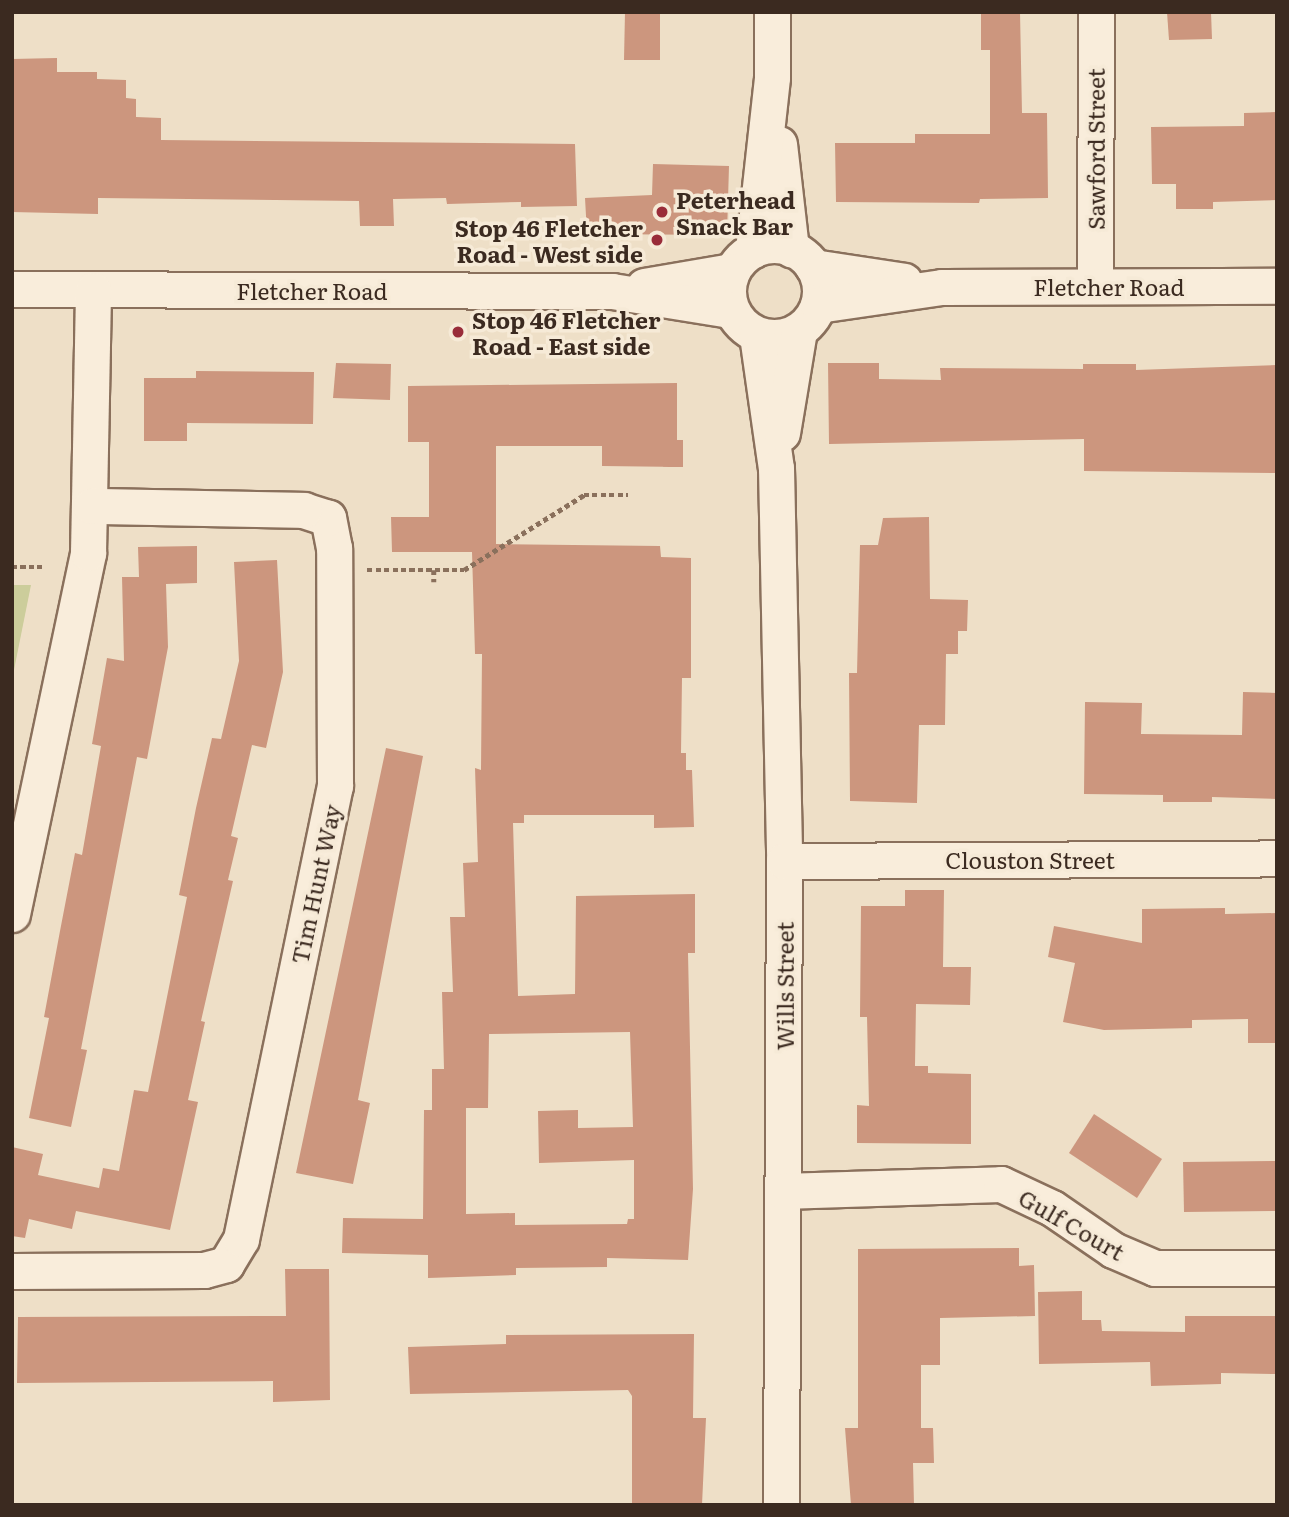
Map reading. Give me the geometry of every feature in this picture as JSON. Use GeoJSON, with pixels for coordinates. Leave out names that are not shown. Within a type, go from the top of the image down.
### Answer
{"type":"FeatureCollection","features":[{"type":"Feature","properties":{"kind":"street"},"geometry":{"type":"LineString","coordinates":[[772,12],[772,77],[743,261],[728,289],[731,310],[740,323],[757,335],[773,338],[808,317],[820,289],[802,258],[772,77]]}},
{"type":"Feature","properties":{"kind":"street","name":"Sawford Street"},"geometry":{"type":"LineString","coordinates":[[1095,286],[1096,12]]}},
{"type":"Feature","properties":{"kind":"street"},"geometry":{"type":"LineString","coordinates":[[743,261],[769,245],[802,258]]}},
{"type":"Feature","properties":{"kind":"street","name":"Fletcher Road"},"geometry":{"type":"LineString","coordinates":[[802,258],[942,287],[1277,286]]}},
{"type":"Feature","properties":{"kind":"street","name":"Fletcher Road"},"geometry":{"type":"LineString","coordinates":[[612,291],[743,261]]}},
{"type":"Feature","properties":{"kind":"street","name":"Fletcher Road"},"geometry":{"type":"LineString","coordinates":[[808,317],[942,287]]}},
{"type":"Feature","properties":{"kind":"street","name":"Fletcher Road"},"geometry":{"type":"LineString","coordinates":[[12,289],[612,291],[731,310]]}},
{"type":"Feature","properties":{"kind":"street"},"geometry":{"type":"LineString","coordinates":[[12,914],[88,553],[91,506],[93,290]]}},
{"type":"Feature","properties":{"kind":"street","name":"Wills Street"},"geometry":{"type":"LineString","coordinates":[[776,468],[808,317]]}},
{"type":"Feature","properties":{"kind":"street","name":"Wills Street"},"geometry":{"type":"LineString","coordinates":[[757,335],[776,468],[784,861],[780,1505]]}},
{"type":"Feature","properties":{"kind":"street","name":"Tim Hunt Way"},"geometry":{"type":"LineString","coordinates":[[12,1270],[204,1270],[226,1264],[242,1239],[335,786],[334,570],[328,518],[304,510],[91,506]]}},
{"type":"Feature","properties":{"kind":"street","name":"Clouston Street"},"geometry":{"type":"LineString","coordinates":[[784,861],[1277,858]]}},
{"type":"Feature","properties":{"kind":"street","name":"Gulf Court"},"geometry":{"type":"LineString","coordinates":[[782,1191],[1001,1184],[1052,1208],[1112,1250],[1155,1268],[1277,1268]]}},
{"type":"Feature","properties":{"kind":"path"},"geometry":{"type":"LineString","coordinates":[[334,570],[464,570],[584,495],[628,495]]}},
{"type":"Feature","properties":{"kind":"path"},"geometry":{"type":"LineString","coordinates":[[12,567],[46,567]]}},
{"type":"Feature","properties":{"kind":"path"},"geometry":{"type":"LineString","coordinates":[[434,570],[434,582]]}},
{"type":"Feature","properties":{"kind":"green space"},"geometry":{"type":"Polygon","coordinates":[[[12,585],[31,585],[12,680],[12,585]]]}},
{"type":"Feature","properties":{"kind":"building"},"geometry":{"type":"Polygon","coordinates":[[[625,12],[660,12],[660,60],[624,60],[625,12]]]}},
{"type":"Feature","properties":{"kind":"building"},"geometry":{"type":"Polygon","coordinates":[[[981,12],[1020,12],[1022,113],[1047,113],[1048,198],[980,199],[979,203],[836,202],[835,143],[915,143],[915,134],[990,134],[990,50],[981,50],[981,12]]]}},
{"type":"Feature","properties":{"kind":"building"},"geometry":{"type":"Polygon","coordinates":[[[1167,12],[1211,12],[1212,39],[1169,40],[1167,12]]]}},
{"type":"Feature","properties":{"kind":"building"},"geometry":{"type":"Polygon","coordinates":[[[57,58],[57,72],[97,72],[97,79],[126,80],[126,98],[136,99],[136,117],[161,118],[161,140],[575,144],[577,206],[521,207],[521,202],[447,204],[446,198],[393,199],[394,226],[360,226],[359,201],[98,198],[98,214],[12,212],[12,59],[57,58]]]}},
{"type":"Feature","properties":{"kind":"building"},"geometry":{"type":"Polygon","coordinates":[[[1277,112],[1277,200],[1213,202],[1213,209],[1176,209],[1176,184],[1152,184],[1151,127],[1244,126],[1244,113],[1277,112]]]}},
{"type":"Feature","properties":{"kind":"building"},"geometry":{"type":"Polygon","coordinates":[[[653,164],[729,166],[727,235],[587,234],[585,198],[652,195],[653,164]]]}},
{"type":"Feature","properties":{"kind":"building"},"geometry":{"type":"Polygon","coordinates":[[[336,363],[391,364],[390,400],[333,398],[336,363]]]}},
{"type":"Feature","properties":{"kind":"building"},"geometry":{"type":"Polygon","coordinates":[[[828,363],[879,363],[879,379],[941,380],[940,368],[1083,369],[1083,364],[1136,364],[1136,370],[1277,365],[1277,473],[1084,471],[1084,439],[829,444],[828,363]]]}},
{"type":"Feature","properties":{"kind":"building"},"geometry":{"type":"Polygon","coordinates":[[[196,371],[314,372],[313,424],[187,423],[187,441],[144,441],[144,378],[196,378],[196,371]]]}},
{"type":"Feature","properties":{"kind":"building"},"geometry":{"type":"Polygon","coordinates":[[[677,383],[677,440],[683,440],[683,467],[602,466],[602,446],[496,446],[496,544],[660,546],[661,557],[691,558],[691,678],[682,678],[681,753],[686,753],[686,770],[692,770],[694,827],[654,828],[654,815],[524,815],[524,823],[513,823],[518,996],[575,994],[576,896],[695,894],[695,953],[688,953],[693,1189],[688,1260],[607,1258],[607,1267],[516,1268],[516,1275],[428,1278],[428,1255],[342,1253],[343,1218],[423,1219],[424,1110],[432,1110],[432,1069],[444,1069],[442,992],[453,992],[450,917],[465,917],[463,863],[478,862],[475,768],[481,770],[482,654],[475,654],[472,552],[392,552],[391,517],[429,517],[429,442],[408,442],[408,386],[677,383]],[[630,1032],[489,1034],[488,1108],[466,1108],[466,1214],[515,1213],[515,1225],[627,1224],[628,1219],[634,1219],[634,1160],[539,1163],[538,1111],[578,1110],[578,1128],[633,1127],[630,1032]]]}},
{"type":"Feature","properties":{"kind":"building"},"geometry":{"type":"Polygon","coordinates":[[[929,517],[930,599],[968,600],[967,631],[958,631],[958,654],[946,654],[945,725],[919,725],[917,803],[850,801],[849,673],[857,673],[860,545],[878,545],[883,518],[929,517]]]}},
{"type":"Feature","properties":{"kind":"building"},"geometry":{"type":"Polygon","coordinates":[[[197,546],[197,583],[166,584],[168,647],[147,759],[137,757],[81,1049],[87,1050],[71,1127],[29,1118],[49,1018],[44,1017],[75,853],[82,855],[101,746],[92,744],[107,658],[124,661],[122,577],[139,577],[138,547],[197,546]]]}},
{"type":"Feature","properties":{"kind":"building"},"geometry":{"type":"Polygon","coordinates":[[[277,560],[283,672],[266,748],[252,745],[231,836],[238,838],[228,880],[233,881],[201,1021],[205,1022],[188,1100],[198,1102],[170,1230],[76,1211],[72,1229],[29,1219],[25,1238],[12,1236],[12,1147],[43,1154],[38,1175],[99,1188],[103,1168],[119,1171],[134,1090],[148,1092],[187,897],[179,895],[196,808],[212,738],[221,739],[239,661],[234,562],[277,560]]]}},
{"type":"Feature","properties":{"kind":"building"},"geometry":{"type":"Polygon","coordinates":[[[1243,692],[1277,693],[1277,799],[1212,797],[1212,802],[1163,802],[1163,795],[1084,794],[1085,702],[1142,703],[1141,734],[1242,735],[1243,692]]]}},
{"type":"Feature","properties":{"kind":"building"},"geometry":{"type":"Polygon","coordinates":[[[386,748],[423,756],[358,1100],[370,1103],[353,1184],[296,1173],[386,748]]]}},
{"type":"Feature","properties":{"kind":"building"},"geometry":{"type":"Polygon","coordinates":[[[905,890],[944,890],[943,967],[971,967],[970,1005],[916,1004],[915,1066],[928,1066],[928,1073],[971,1074],[971,1144],[857,1143],[857,1105],[869,1106],[867,1017],[860,1017],[861,906],[905,906],[905,890]]]}},
{"type":"Feature","properties":{"kind":"building"},"geometry":{"type":"Polygon","coordinates":[[[1225,908],[1225,914],[1277,913],[1277,1043],[1248,1043],[1248,1019],[1192,1020],[1192,1028],[1104,1030],[1063,1022],[1075,963],[1048,957],[1054,926],[1142,943],[1142,909],[1225,908]]]}},
{"type":"Feature","properties":{"kind":"building"},"geometry":{"type":"Polygon","coordinates":[[[1094,1114],[1162,1159],[1137,1198],[1069,1153],[1094,1114]]]}},
{"type":"Feature","properties":{"kind":"building"},"geometry":{"type":"Polygon","coordinates":[[[1277,1161],[1277,1211],[1184,1212],[1183,1162],[1277,1161]]]}},
{"type":"Feature","properties":{"kind":"building"},"geometry":{"type":"Polygon","coordinates":[[[1019,1248],[1019,1266],[1034,1265],[1035,1316],[940,1318],[940,1365],[921,1365],[921,1428],[933,1428],[934,1463],[913,1463],[914,1505],[851,1505],[845,1428],[858,1428],[858,1249],[1019,1248]]]}},
{"type":"Feature","properties":{"kind":"building"},"geometry":{"type":"Polygon","coordinates":[[[285,1269],[329,1269],[330,1400],[273,1402],[273,1381],[17,1383],[18,1317],[286,1316],[285,1269]]]}},
{"type":"Feature","properties":{"kind":"building"},"geometry":{"type":"Polygon","coordinates":[[[1082,1291],[1082,1320],[1101,1320],[1102,1331],[1185,1332],[1185,1316],[1277,1316],[1277,1374],[1221,1373],[1221,1384],[1151,1386],[1150,1362],[1039,1364],[1038,1292],[1082,1291]]]}},
{"type":"Feature","properties":{"kind":"building"},"geometry":{"type":"Polygon","coordinates":[[[694,1334],[693,1418],[706,1418],[702,1505],[632,1505],[632,1396],[628,1390],[410,1394],[408,1347],[506,1344],[506,1335],[694,1334]]]}},
{"type":"Feature","properties":{"kind":"place","name":"Peterhead Snack Bar"},"geometry":{"type":"Point","coordinates":[662,212]}},
{"type":"Feature","properties":{"kind":"place","name":"Stop 46 Fletcher Road - West side"},"geometry":{"type":"Point","coordinates":[657,240]}},
{"type":"Feature","properties":{"kind":"place","name":"Stop 46 Fletcher Road - East side"},"geometry":{"type":"Point","coordinates":[458,332]}}]}
